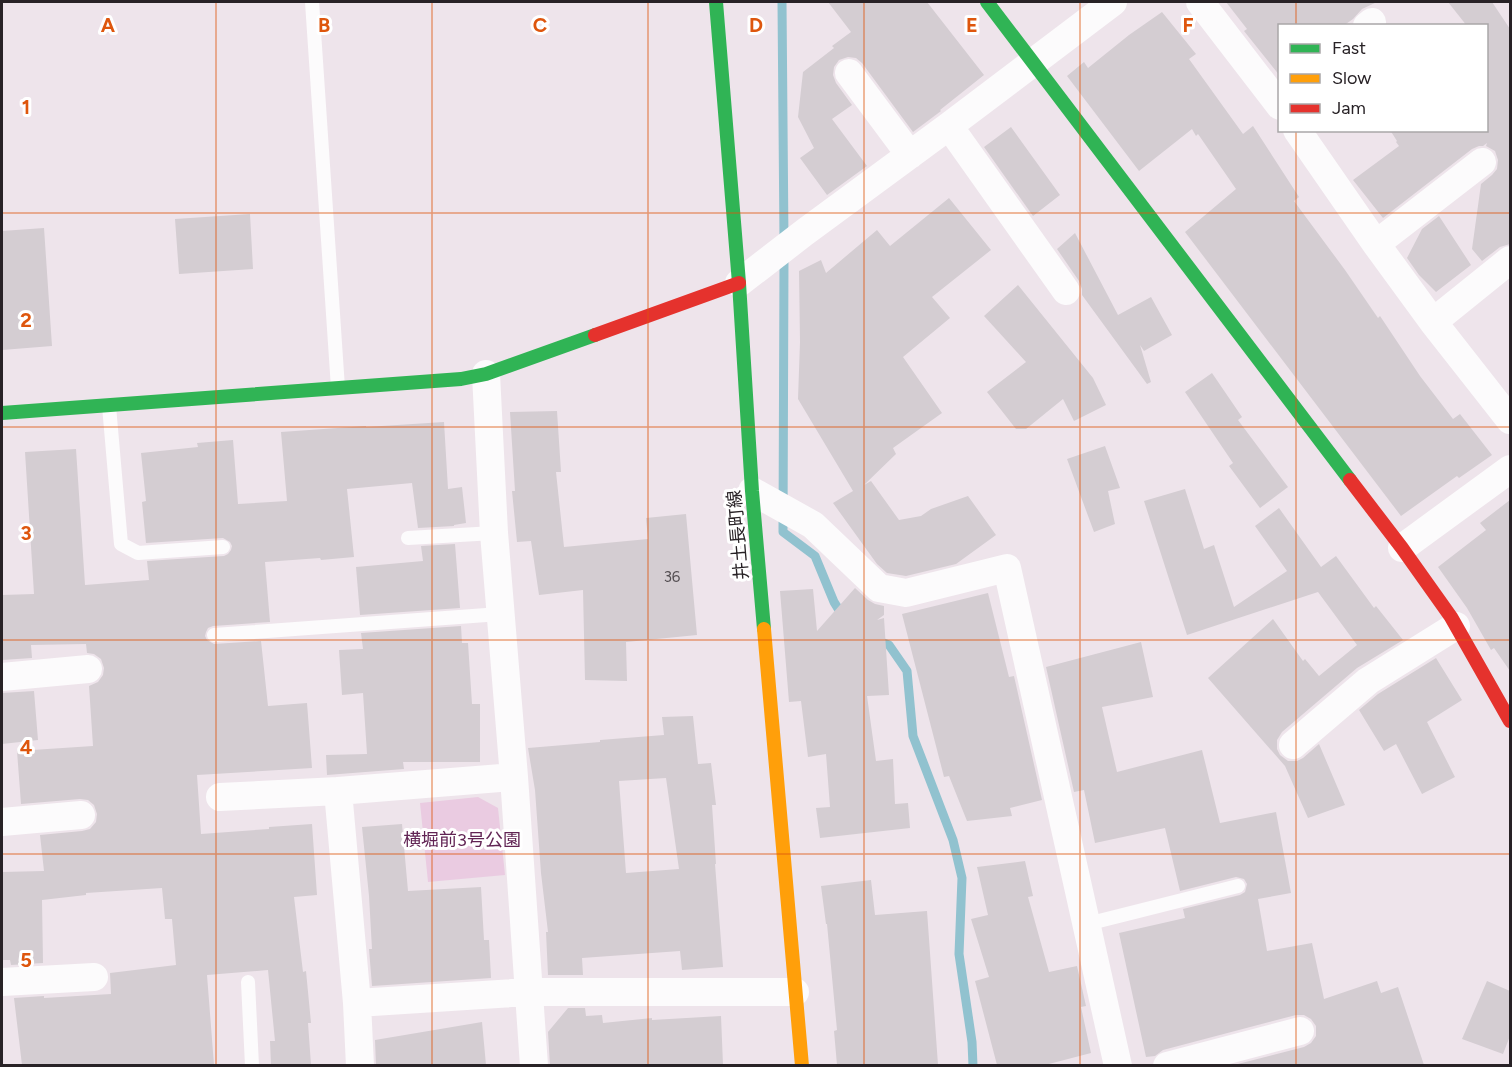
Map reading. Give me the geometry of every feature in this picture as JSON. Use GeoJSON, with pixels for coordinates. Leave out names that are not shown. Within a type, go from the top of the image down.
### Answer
{"type":"FeatureCollection","features":[{"type":"Feature","properties":{"kind":"street","name":"井土長町線"},"geometry":{"type":"LineString","coordinates":[[716,2],[802,1065]]}},
{"type":"Feature","properties":{"kind":"street"},"geometry":{"type":"LineString","coordinates":[[987,2],[1402,548],[1456,626],[1510,721]]}},
{"type":"Feature","properties":{"kind":"street"},"geometry":{"type":"LineString","coordinates":[[2,413],[461,379],[486,374],[739,283],[1113,2]]}},
{"type":"Feature","properties":{"kind":"street"},"geometry":{"type":"LineString","coordinates":[[1200,2],[1277,98]]}},
{"type":"Feature","properties":{"kind":"street"},"geometry":{"type":"LineString","coordinates":[[849,73],[910,155]]}},
{"type":"Feature","properties":{"kind":"street"},"geometry":{"type":"LineString","coordinates":[[949,126],[1066,291]]}},
{"type":"Feature","properties":{"kind":"street"},"geometry":{"type":"LineString","coordinates":[[1298,132],[1376,244],[1510,420]]}},
{"type":"Feature","properties":{"kind":"street"},"geometry":{"type":"LineString","coordinates":[[1376,244],[1482,162]]}},
{"type":"Feature","properties":{"kind":"street"},"geometry":{"type":"LineString","coordinates":[[1434,322],[1510,260]]}},
{"type":"Feature","properties":{"kind":"street"},"geometry":{"type":"LineString","coordinates":[[486,374],[494,533],[534,1065]]}},
{"type":"Feature","properties":{"kind":"street"},"geometry":{"type":"LineString","coordinates":[[1402,548],[1510,469]]}},
{"type":"Feature","properties":{"kind":"street"},"geometry":{"type":"LineString","coordinates":[[757,494],[813,525],[879,588],[906,593],[1007,568],[1118,1065]]}},
{"type":"Feature","properties":{"kind":"street"},"geometry":{"type":"LineString","coordinates":[[1293,745],[1368,681],[1456,626]]}},
{"type":"Feature","properties":{"kind":"street"},"geometry":{"type":"LineString","coordinates":[[2,677],[88,669]]}},
{"type":"Feature","properties":{"kind":"street"},"geometry":{"type":"LineString","coordinates":[[220,797],[338,791],[514,777]]}},
{"type":"Feature","properties":{"kind":"street"},"geometry":{"type":"LineString","coordinates":[[338,791],[357,1003],[360,1065]]}},
{"type":"Feature","properties":{"kind":"street"},"geometry":{"type":"LineString","coordinates":[[2,822],[81,815]]}},
{"type":"Feature","properties":{"kind":"street"},"geometry":{"type":"LineString","coordinates":[[2,982],[94,977]]}},
{"type":"Feature","properties":{"kind":"street"},"geometry":{"type":"LineString","coordinates":[[357,1003],[529,992],[795,992]]}},
{"type":"Feature","properties":{"kind":"street"},"geometry":{"type":"LineString","coordinates":[[1167,1065],[1300,1031]]}},
{"type":"Feature","properties":{"kind":"lane"},"geometry":{"type":"LineString","coordinates":[[312,2],[338,388]]}},
{"type":"Feature","properties":{"kind":"lane"},"geometry":{"type":"LineString","coordinates":[[110,406],[121,544],[138,554],[223,547]]}},
{"type":"Feature","properties":{"kind":"lane"},"geometry":{"type":"LineString","coordinates":[[408,538],[494,533]]}},
{"type":"Feature","properties":{"kind":"lane"},"geometry":{"type":"LineString","coordinates":[[214,635],[500,615]]}},
{"type":"Feature","properties":{"kind":"lane"},"geometry":{"type":"LineString","coordinates":[[1087,924],[1238,886]]}},
{"type":"Feature","properties":{"kind":"lane"},"geometry":{"type":"LineString","coordinates":[[248,982],[252,1065]]}},
{"type":"Feature","properties":{"kind":"green space","name":"横堀前3号公園"},"geometry":{"type":"Polygon","coordinates":[[[478,797],[498,808],[505,875],[428,882],[420,803],[478,797]]]}},
{"type":"Feature","properties":{"kind":"building"},"geometry":{"type":"Polygon","coordinates":[[[828,2],[927,2],[984,75],[913,132],[862,63],[856,58],[848,57],[839,60],[834,67],[833,75],[852,105],[832,119],[867,166],[827,195],[800,158],[814,148],[798,117],[803,72],[851,32],[828,2]]]}},
{"type":"Feature","properties":{"kind":"building"},"geometry":{"type":"Polygon","coordinates":[[[1226,2],[1377,2],[1362,9],[1346,24],[1278,24],[1278,74],[1244,31],[1247,29],[1226,2]]]}},
{"type":"Feature","properties":{"kind":"building"},"geometry":{"type":"Polygon","coordinates":[[[1448,2],[1492,2],[1510,29],[1510,244],[1500,247],[1482,261],[1472,249],[1481,184],[1497,169],[1498,160],[1495,151],[1486,146],[1487,143],[1472,149],[1383,218],[1353,180],[1399,146],[1391,132],[1488,132],[1488,24],[1465,24],[1448,2]]]}},
{"type":"Feature","properties":{"kind":"building"},"geometry":{"type":"Polygon","coordinates":[[[1162,12],[1196,54],[1189,59],[1243,134],[1253,126],[1299,197],[1294,201],[1378,318],[1380,316],[1420,376],[1453,419],[1460,414],[1492,455],[1459,478],[1457,476],[1401,516],[1185,232],[1236,189],[1198,134],[1196,136],[1192,129],[1139,171],[1067,76],[1084,62],[1088,68],[1162,12]]]}},
{"type":"Feature","properties":{"kind":"building"},"geometry":{"type":"Polygon","coordinates":[[[1011,127],[1060,195],[1033,216],[984,147],[1011,127]]]}},
{"type":"Feature","properties":{"kind":"building"},"geometry":{"type":"Polygon","coordinates":[[[949,198],[991,250],[932,297],[950,318],[903,357],[942,413],[893,448],[896,454],[864,485],[871,481],[899,520],[921,516],[931,509],[968,496],[996,535],[956,564],[906,576],[887,573],[877,564],[833,503],[853,491],[798,399],[799,271],[821,260],[826,273],[877,230],[890,246],[949,198]]]}},
{"type":"Feature","properties":{"kind":"building"},"geometry":{"type":"Polygon","coordinates":[[[250,214],[253,269],[179,274],[175,219],[250,214]]]}},
{"type":"Feature","properties":{"kind":"building"},"geometry":{"type":"Polygon","coordinates":[[[1439,216],[1471,265],[1436,292],[1419,275],[1407,258],[1422,229],[1439,216]]]}},
{"type":"Feature","properties":{"kind":"building"},"geometry":{"type":"Polygon","coordinates":[[[44,228],[52,346],[2,350],[2,231],[44,228]]]}},
{"type":"Feature","properties":{"kind":"building"},"geometry":{"type":"Polygon","coordinates":[[[1075,233],[1118,315],[1151,297],[1172,335],[1144,351],[1140,345],[1151,382],[1147,384],[1082,295],[1079,281],[1057,249],[1075,233]]]}},
{"type":"Feature","properties":{"kind":"building"},"geometry":{"type":"Polygon","coordinates":[[[1018,285],[1093,378],[1106,405],[1074,421],[1063,399],[1026,429],[1016,429],[987,392],[1026,362],[984,316],[1018,285]]]}},
{"type":"Feature","properties":{"kind":"building"},"geometry":{"type":"Polygon","coordinates":[[[1212,373],[1242,417],[1238,420],[1288,487],[1260,508],[1229,466],[1233,463],[1185,392],[1212,373]]]}},
{"type":"Feature","properties":{"kind":"building"},"geometry":{"type":"Polygon","coordinates":[[[557,411],[561,472],[556,472],[564,547],[648,539],[646,518],[686,514],[697,635],[626,642],[627,681],[585,680],[583,590],[539,595],[531,541],[517,542],[512,491],[515,491],[510,412],[557,411]]]}},
{"type":"Feature","properties":{"kind":"building"},"geometry":{"type":"Polygon","coordinates":[[[444,422],[448,489],[462,487],[466,523],[418,528],[412,483],[347,489],[354,557],[265,562],[270,622],[213,626],[208,628],[205,636],[214,644],[261,641],[268,706],[307,703],[312,768],[197,775],[201,834],[312,824],[317,895],[294,897],[303,972],[306,971],[311,1023],[308,1023],[311,1065],[271,1065],[270,1041],[275,1041],[268,970],[207,975],[214,1065],[22,1065],[14,998],[111,994],[110,973],[176,965],[172,919],[165,919],[162,888],[86,893],[86,895],[42,900],[43,963],[11,965],[10,960],[2,960],[2,872],[44,871],[40,835],[90,829],[96,822],[97,814],[94,805],[88,800],[21,804],[17,751],[93,746],[89,686],[98,682],[103,675],[104,668],[101,659],[94,654],[87,653],[86,644],[31,645],[32,658],[2,660],[2,595],[34,594],[25,452],[76,449],[85,585],[149,580],[147,561],[224,556],[231,550],[230,542],[223,538],[146,543],[142,502],[146,501],[141,453],[198,447],[197,443],[233,440],[238,504],[287,501],[281,432],[444,422]]]}},
{"type":"Feature","properties":{"kind":"building"},"geometry":{"type":"Polygon","coordinates":[[[1105,446],[1120,488],[1108,491],[1115,524],[1094,532],[1067,459],[1105,446]]]}},
{"type":"Feature","properties":{"kind":"building"},"geometry":{"type":"Polygon","coordinates":[[[1185,489],[1204,549],[1214,545],[1234,607],[1287,571],[1255,526],[1279,508],[1321,567],[1336,556],[1374,608],[1376,606],[1403,640],[1357,668],[1282,732],[1277,740],[1280,755],[1288,761],[1303,758],[1319,744],[1345,805],[1308,818],[1285,766],[1208,678],[1273,619],[1303,661],[1305,659],[1319,676],[1357,645],[1318,592],[1187,635],[1144,501],[1185,489]]]}},
{"type":"Feature","properties":{"kind":"building"},"geometry":{"type":"Polygon","coordinates":[[[1510,500],[1510,671],[1494,648],[1491,650],[1467,608],[1438,567],[1486,530],[1480,523],[1510,500]]]}},
{"type":"Feature","properties":{"kind":"building"},"geometry":{"type":"Polygon","coordinates":[[[455,544],[460,608],[360,615],[356,567],[423,561],[421,546],[455,544]]]}},
{"type":"Feature","properties":{"kind":"building"},"geometry":{"type":"Polygon","coordinates":[[[855,588],[868,600],[884,606],[884,615],[877,620],[884,618],[889,695],[867,696],[876,761],[893,759],[895,804],[908,803],[910,828],[820,838],[816,808],[830,807],[826,754],[808,757],[801,701],[789,702],[780,591],[813,589],[817,631],[855,588]]]}},
{"type":"Feature","properties":{"kind":"building"},"geometry":{"type":"Polygon","coordinates":[[[988,593],[1009,677],[1014,676],[1042,800],[1010,808],[1012,816],[967,821],[949,776],[944,777],[902,614],[988,593]]]}},
{"type":"Feature","properties":{"kind":"building"},"geometry":{"type":"Polygon","coordinates":[[[461,626],[462,643],[468,643],[472,704],[480,704],[480,762],[403,762],[404,769],[327,775],[326,755],[367,754],[363,693],[342,695],[339,650],[363,649],[361,633],[461,626]]]}},
{"type":"Feature","properties":{"kind":"building"},"geometry":{"type":"Polygon","coordinates":[[[1141,642],[1153,697],[1102,707],[1117,772],[1202,750],[1220,823],[1276,812],[1291,893],[1258,899],[1267,951],[1312,943],[1324,999],[1377,981],[1381,993],[1398,987],[1424,1065],[1234,1065],[1304,1047],[1311,1043],[1316,1036],[1316,1026],[1304,1015],[1296,1015],[1163,1050],[1155,1056],[1146,1057],[1119,933],[1185,918],[1183,909],[1240,895],[1245,892],[1247,884],[1244,879],[1236,877],[1180,891],[1165,828],[1095,843],[1084,790],[1074,792],[1046,667],[1141,642]]]}},
{"type":"Feature","properties":{"kind":"building"},"geometry":{"type":"Polygon","coordinates":[[[1436,658],[1462,700],[1427,722],[1455,777],[1422,794],[1396,744],[1384,751],[1359,710],[1378,694],[1436,658]]]}},
{"type":"Feature","properties":{"kind":"building"},"geometry":{"type":"Polygon","coordinates":[[[34,691],[38,740],[2,744],[2,693],[34,691]]]}},
{"type":"Feature","properties":{"kind":"building"},"geometry":{"type":"Polygon","coordinates":[[[693,716],[698,764],[711,763],[716,805],[712,805],[723,967],[682,970],[680,951],[582,958],[583,975],[548,975],[546,932],[548,932],[535,790],[528,748],[664,735],[662,717],[693,716]],[[666,778],[619,781],[626,873],[679,869],[666,778]]]}},
{"type":"Feature","properties":{"kind":"building"},"geometry":{"type":"Polygon","coordinates":[[[402,824],[408,891],[481,887],[484,940],[489,940],[491,978],[372,986],[369,896],[362,827],[402,824]]]}},
{"type":"Feature","properties":{"kind":"building"},"geometry":{"type":"Polygon","coordinates":[[[1025,861],[1033,896],[1028,897],[1049,972],[1077,966],[1086,1006],[1081,1007],[1091,1053],[1045,1065],[997,1065],[975,981],[989,977],[971,919],[988,915],[977,867],[1025,861]]]}},
{"type":"Feature","properties":{"kind":"building"},"geometry":{"type":"Polygon","coordinates":[[[871,880],[875,915],[927,911],[938,1065],[837,1065],[834,1031],[837,1030],[821,886],[871,880]]]}},
{"type":"Feature","properties":{"kind":"building"},"geometry":{"type":"Polygon","coordinates":[[[1487,981],[1510,991],[1510,1036],[1503,1054],[1462,1039],[1487,981]]]}},
{"type":"Feature","properties":{"kind":"building"},"geometry":{"type":"Polygon","coordinates":[[[568,1008],[585,1008],[586,1016],[602,1015],[603,1023],[652,1018],[652,1020],[721,1016],[723,1065],[550,1065],[548,1032],[568,1008]]]}},
{"type":"Feature","properties":{"kind":"building"},"geometry":{"type":"Polygon","coordinates":[[[482,1022],[486,1065],[376,1065],[375,1040],[482,1022]]]}},
{"type":"Feature","properties":{"kind":"waterway"},"geometry":{"type":"LineString","coordinates":[[782,2],[784,242]]}},
{"type":"Feature","properties":{"kind":"waterway"},"geometry":{"type":"LineString","coordinates":[[784,256],[783,532],[815,556],[834,602],[844,618]]}},
{"type":"Feature","properties":{"kind":"waterway"},"geometry":{"type":"LineString","coordinates":[[875,640],[889,645],[907,671],[913,736],[953,840],[962,878],[959,954],[972,1042],[973,1066]]}},
{"type":"Feature","properties":{"kind":"traffic: fast"},"geometry":{"type":"LineString","coordinates":[[716,2],[764,629]]}},
{"type":"Feature","properties":{"kind":"traffic: fast"},"geometry":{"type":"LineString","coordinates":[[987,2],[1350,480]]}},
{"type":"Feature","properties":{"kind":"traffic: fast"},"geometry":{"type":"LineString","coordinates":[[2,413],[461,379],[486,374],[595,335]]}},
{"type":"Feature","properties":{"kind":"traffic: slow"},"geometry":{"type":"LineString","coordinates":[[764,629],[802,1066]]}},
{"type":"Feature","properties":{"kind":"traffic: jam"},"geometry":{"type":"LineString","coordinates":[[595,335],[739,283]]}},
{"type":"Feature","properties":{"kind":"traffic: jam"},"geometry":{"type":"LineString","coordinates":[[1350,480],[1451,617],[1510,721]]}}]}
